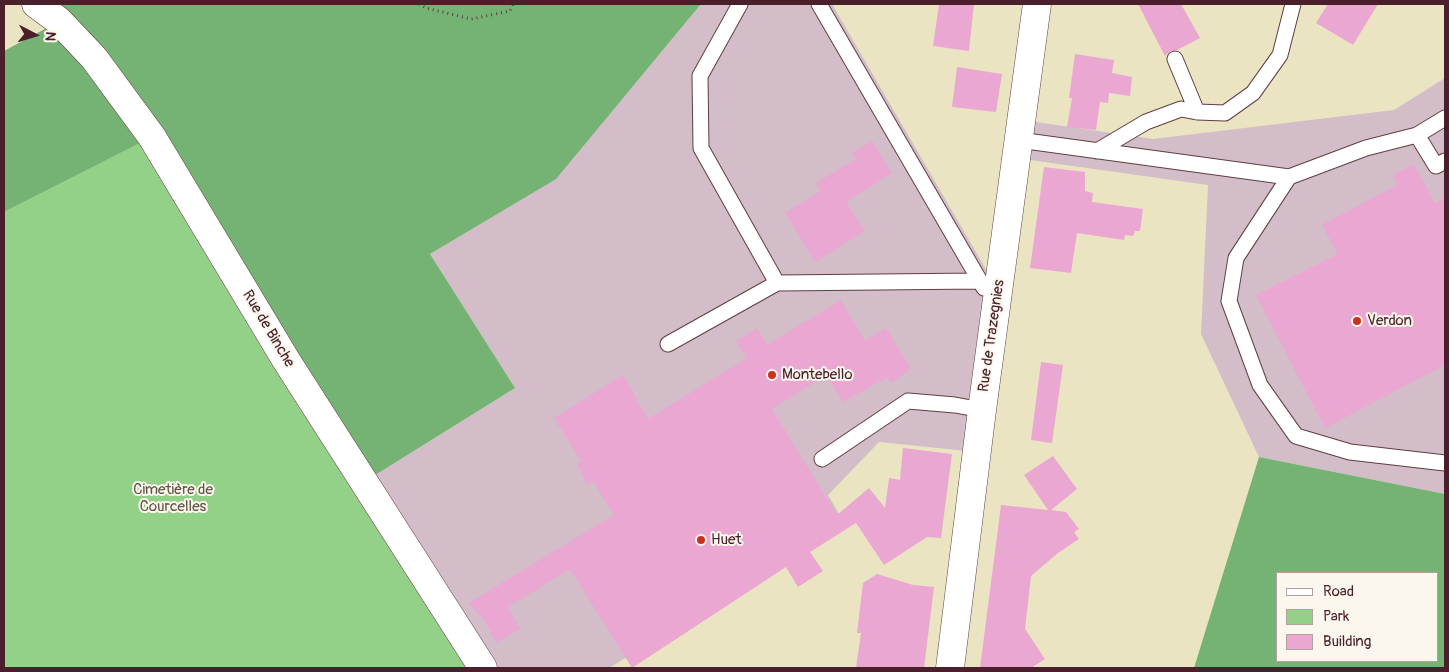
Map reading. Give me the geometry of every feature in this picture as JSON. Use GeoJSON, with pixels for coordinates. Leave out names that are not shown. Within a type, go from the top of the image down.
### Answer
{"type":"FeatureCollection","features":[{"type":"Feature","properties":{"kind":"street","name":"Rue de Binche"},"geometry":{"type":"LineString","coordinates":[[36,4],[59,21],[94,58],[152,137],[286,360],[483,668]]}},
{"type":"Feature","properties":{"kind":"street","name":"Rue de Trazegnies"},"geometry":{"type":"LineString","coordinates":[[950,668],[982,410],[1037,4]]}},
{"type":"Feature","properties":{"kind":"lane"},"geometry":{"type":"LineString","coordinates":[[740,4],[700,76],[701,148],[777,283]]}},
{"type":"Feature","properties":{"kind":"lane"},"geometry":{"type":"LineString","coordinates":[[819,4],[996,308]]}},
{"type":"Feature","properties":{"kind":"lane"},"geometry":{"type":"LineString","coordinates":[[1097,151],[1146,122],[1181,109],[1197,112],[1225,112],[1253,93],[1280,55],[1293,4]]}},
{"type":"Feature","properties":{"kind":"lane"},"geometry":{"type":"LineString","coordinates":[[1175,59],[1197,112]]}},
{"type":"Feature","properties":{"kind":"lane"},"geometry":{"type":"LineString","coordinates":[[1019,140],[1289,177],[1366,148],[1417,135],[1445,118]]}},
{"type":"Feature","properties":{"kind":"lane"},"geometry":{"type":"LineString","coordinates":[[1417,135],[1436,166],[1445,161]]}},
{"type":"Feature","properties":{"kind":"lane"},"geometry":{"type":"LineString","coordinates":[[1289,177],[1236,258],[1229,301],[1260,385],[1296,436],[1350,452],[1445,463]]}},
{"type":"Feature","properties":{"kind":"lane"},"geometry":{"type":"LineString","coordinates":[[668,344],[777,283],[980,281]]}},
{"type":"Feature","properties":{"kind":"lane"},"geometry":{"type":"LineString","coordinates":[[822,459],[908,402],[955,405],[982,410]]}},
{"type":"Feature","properties":{"kind":"path"},"geometry":{"type":"LineString","coordinates":[[419,4],[426,8],[471,19],[510,11],[513,4]]}},
{"type":"Feature","properties":{"kind":"shaded area"},"geometry":{"type":"Polygon","coordinates":[[[701,4],[832,4],[998,290],[977,452],[879,442],[828,495],[845,524],[609,668],[483,668],[364,482],[515,388],[430,254],[556,178],[701,4]]]}},
{"type":"Feature","properties":{"kind":"shaded area"},"geometry":{"type":"Polygon","coordinates":[[[1445,78],[1445,494],[1259,457],[1201,334],[1208,185],[1016,158],[1022,120],[1153,139],[1394,110],[1445,78]]]}},
{"type":"Feature","properties":{"kind":"green space"},"geometry":{"type":"Polygon","coordinates":[[[36,4],[701,4],[556,179],[430,254],[515,388],[364,482],[152,137],[4,212],[4,51],[58,22],[36,4]]]}},
{"type":"Feature","properties":{"kind":"green space","name":"Cimetière de Courcelles"},"geometry":{"type":"Polygon","coordinates":[[[152,137],[483,668],[4,668],[4,212],[152,137]]]}},
{"type":"Feature","properties":{"kind":"green space"},"geometry":{"type":"Polygon","coordinates":[[[1259,457],[1445,494],[1445,668],[1194,668],[1259,457]]]}},
{"type":"Feature","properties":{"kind":"building"},"geometry":{"type":"Polygon","coordinates":[[[939,4],[974,4],[969,51],[933,46],[939,4]]]}},
{"type":"Feature","properties":{"kind":"building"},"geometry":{"type":"Polygon","coordinates":[[[1138,4],[1181,4],[1200,38],[1177,50],[1171,51],[1165,56],[1138,4]]]}},
{"type":"Feature","properties":{"kind":"building"},"geometry":{"type":"Polygon","coordinates":[[[1328,4],[1378,4],[1353,45],[1316,23],[1328,4]]]}},
{"type":"Feature","properties":{"kind":"building"},"geometry":{"type":"Polygon","coordinates":[[[1075,54],[1114,60],[1112,73],[1132,77],[1130,96],[1109,93],[1108,103],[1100,102],[1096,130],[1067,127],[1072,98],[1069,98],[1075,54]]]}},
{"type":"Feature","properties":{"kind":"building"},"geometry":{"type":"Polygon","coordinates":[[[957,67],[1002,74],[996,112],[952,107],[957,67]]]}},
{"type":"Feature","properties":{"kind":"building"},"geometry":{"type":"Polygon","coordinates":[[[872,141],[892,173],[846,202],[865,231],[815,262],[785,213],[821,191],[816,183],[856,159],[852,153],[872,141]]]}},
{"type":"Feature","properties":{"kind":"building","name":"Verdon"},"geometry":{"type":"Polygon","coordinates":[[[1414,164],[1435,203],[1445,198],[1445,365],[1325,428],[1256,295],[1338,254],[1322,225],[1397,185],[1393,175],[1414,164]]]}},
{"type":"Feature","properties":{"kind":"building"},"geometry":{"type":"Polygon","coordinates":[[[1044,167],[1085,172],[1085,191],[1093,193],[1092,202],[1143,209],[1140,231],[1135,231],[1133,236],[1125,235],[1124,240],[1077,233],[1071,273],[1030,268],[1044,167]]]}},
{"type":"Feature","properties":{"kind":"building"},"geometry":{"type":"Polygon","coordinates":[[[841,300],[865,341],[886,328],[911,369],[891,383],[887,377],[843,402],[826,375],[772,409],[837,515],[869,488],[885,508],[889,478],[900,480],[903,448],[952,454],[941,538],[927,537],[884,565],[856,523],[810,552],[823,571],[798,587],[786,567],[632,668],[570,569],[508,607],[520,629],[496,643],[485,621],[469,603],[614,515],[593,481],[587,485],[577,463],[581,461],[554,418],[623,375],[648,419],[747,358],[736,341],[757,328],[767,345],[841,300]]]}},
{"type":"Feature","properties":{"kind":"building"},"geometry":{"type":"Polygon","coordinates":[[[1041,362],[1063,365],[1052,443],[1031,440],[1041,362]]]}},
{"type":"Feature","properties":{"kind":"building"},"geometry":{"type":"Polygon","coordinates":[[[1053,456],[1077,489],[1051,510],[1066,512],[1079,529],[1074,532],[1079,539],[1058,553],[1031,576],[1025,629],[1045,659],[1031,668],[980,668],[1001,505],[1048,510],[1024,475],[1053,456]]]}},
{"type":"Feature","properties":{"kind":"building"},"geometry":{"type":"Polygon","coordinates":[[[877,574],[913,585],[934,587],[924,668],[856,668],[861,633],[857,633],[863,583],[877,574]]]}},
{"type":"Feature","properties":{"kind":"place","name":"Verdon"},"geometry":{"type":"Point","coordinates":[1357,321]}},
{"type":"Feature","properties":{"kind":"place","name":"Montebello"},"geometry":{"type":"Point","coordinates":[772,375]}},
{"type":"Feature","properties":{"kind":"place","name":"Huet"},"geometry":{"type":"Point","coordinates":[701,540]}}]}
